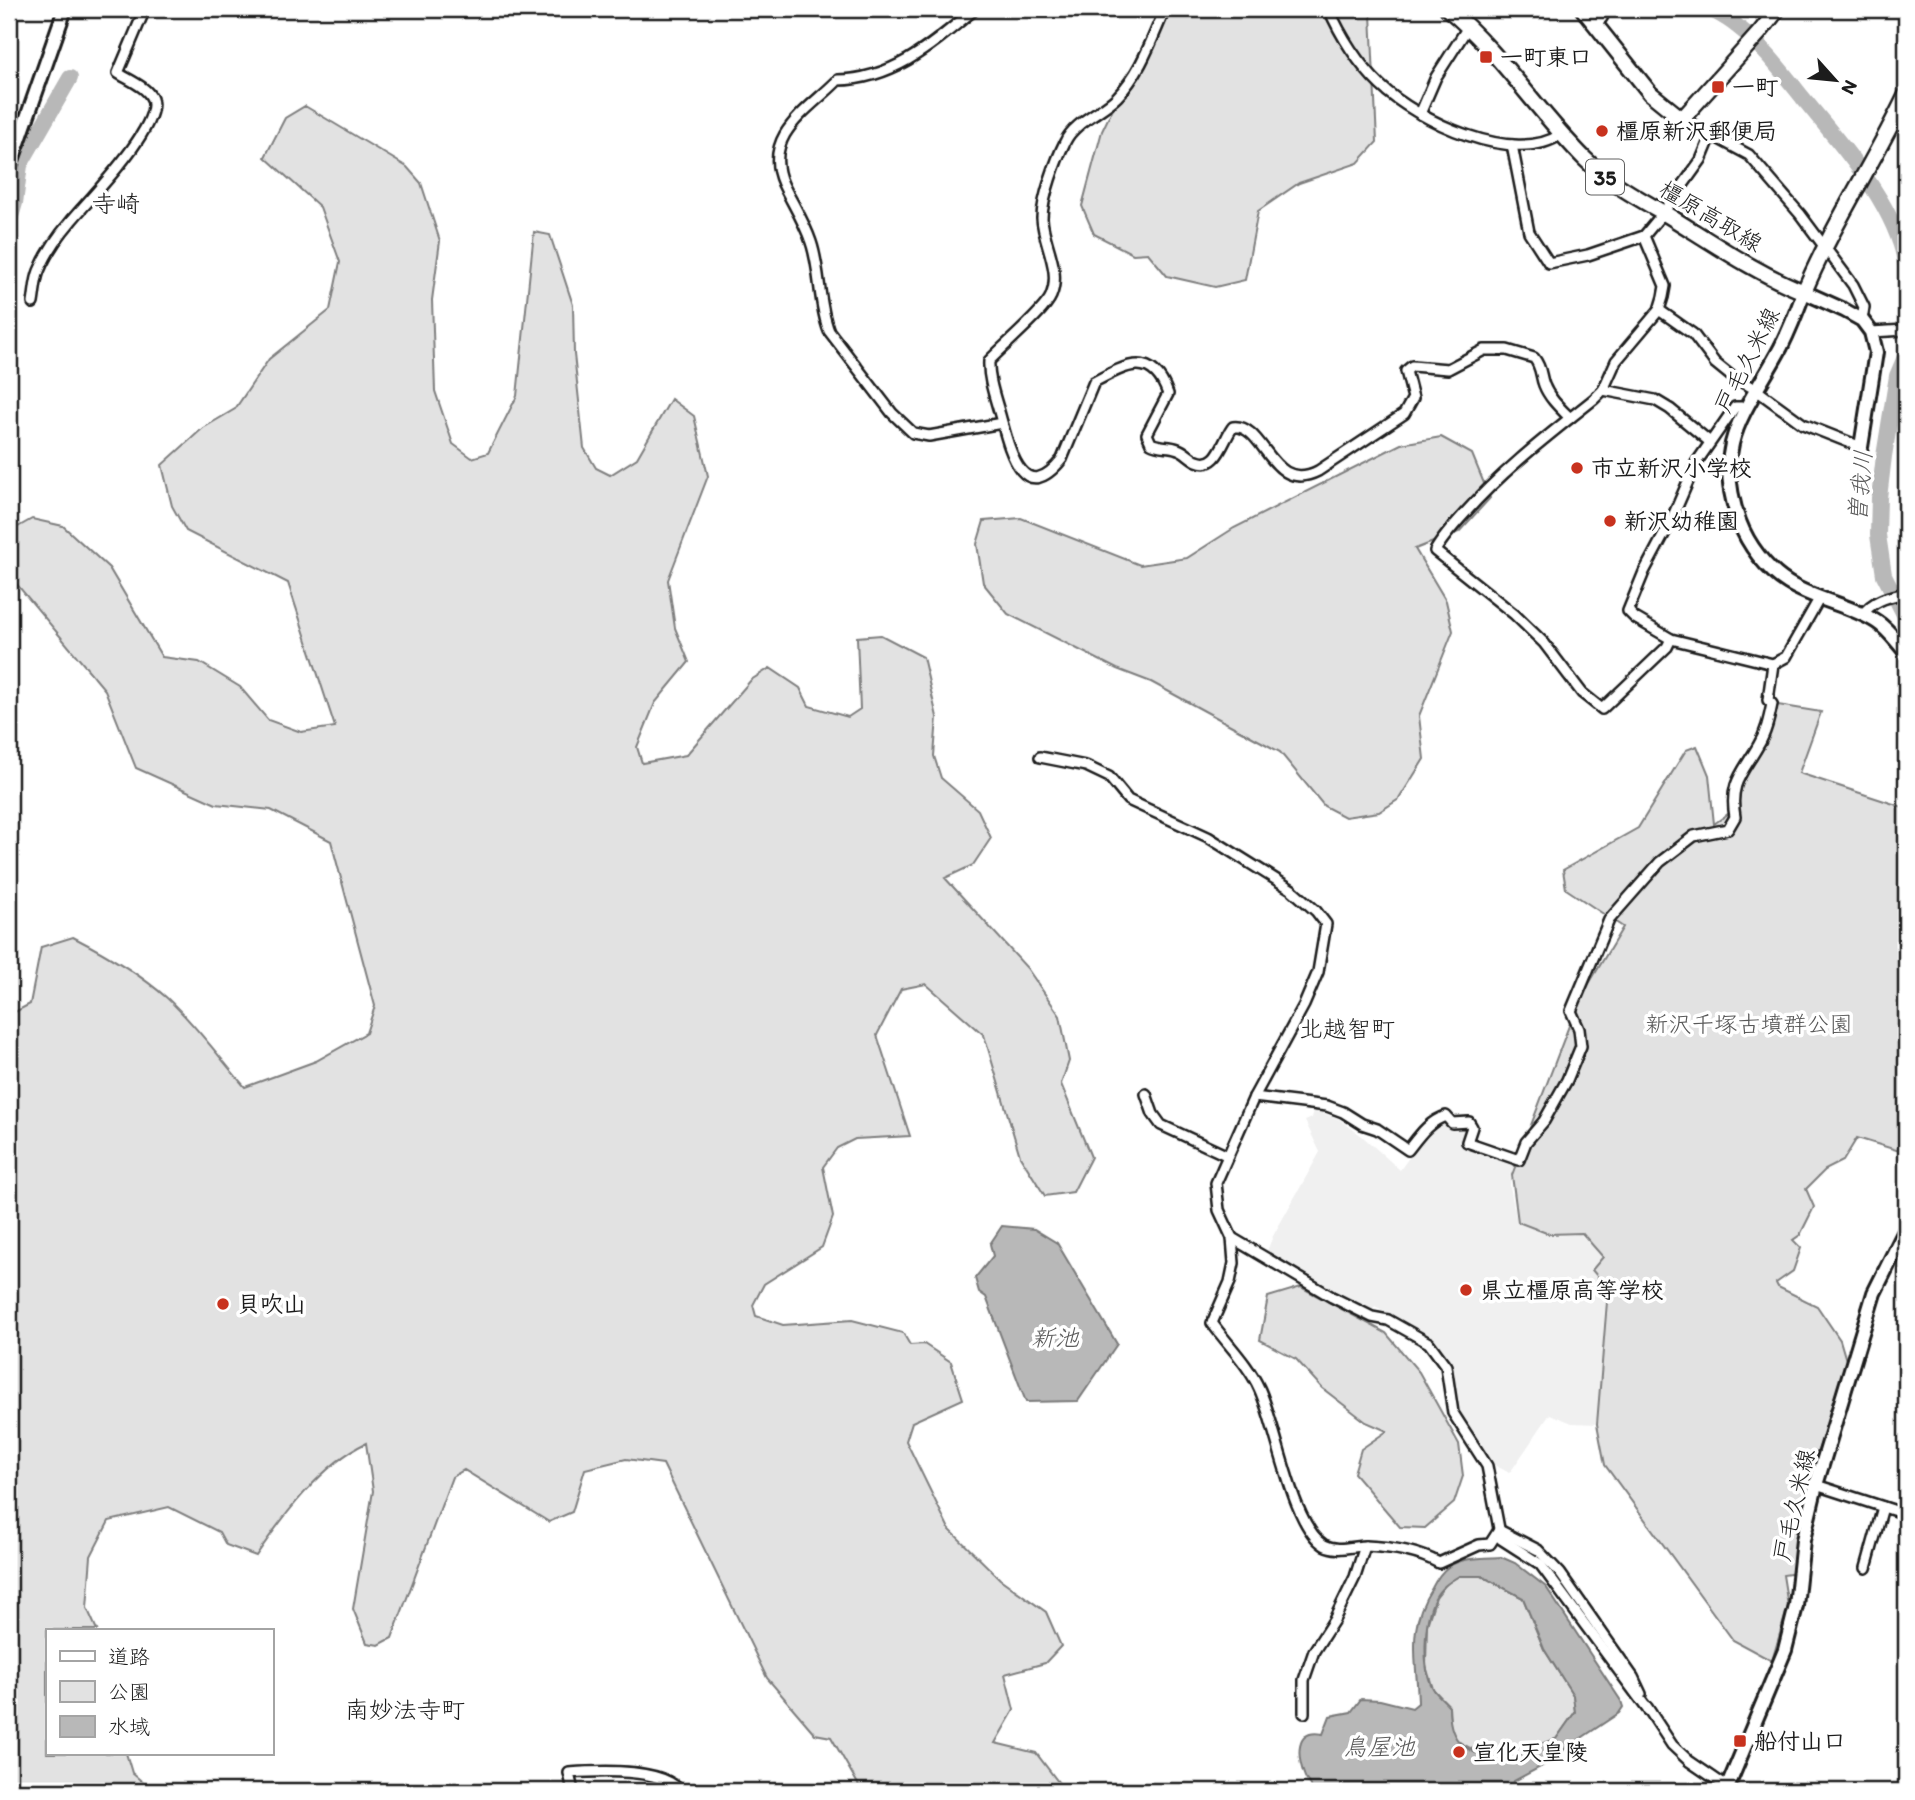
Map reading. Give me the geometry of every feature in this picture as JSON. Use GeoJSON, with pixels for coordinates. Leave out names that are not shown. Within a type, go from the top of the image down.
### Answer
{"type":"FeatureCollection","features":[{"type":"Feature","properties":{"kind":"main road"},"geometry":{"type":"LineString","coordinates":[[9,169],[65,9]]}},
{"type":"Feature","properties":{"kind":"main road","name":"橿原高取線"},"geometry":{"type":"LineString","coordinates":[[1448,9],[1468,27],[1595,169],[1751,267],[1804,292]]}},
{"type":"Feature","properties":{"kind":"main road"},"geometry":{"type":"LineString","coordinates":[[1583,9],[1650,93],[1682,119],[1778,9]]}},
{"type":"Feature","properties":{"kind":"main road"},"geometry":{"type":"LineString","coordinates":[[1861,447],[1876,352],[1871,332],[1862,320],[1804,292],[1823,248],[1906,95]]}},
{"type":"Feature","properties":{"kind":"main road","name":"戸毛久米線"},"geometry":{"type":"LineString","coordinates":[[1804,292],[1781,347],[1745,407],[1734,434],[1729,460],[1733,503],[1751,544],[1772,570],[1793,586],[1819,599],[1863,614],[1882,626],[1906,652]]}},
{"type":"Feature","properties":{"kind":"main road","name":"戸毛久米線"},"geometry":{"type":"LineString","coordinates":[[1729,1790],[1785,1650],[1796,1606],[1803,1540],[1816,1485],[1874,1293],[1906,1229]]}},
{"type":"Feature","properties":{"kind":"street"},"geometry":{"type":"LineString","coordinates":[[33,303],[39,271],[57,242],[69,223],[134,147],[153,110],[151,97],[118,73],[145,9]]}},
{"type":"Feature","properties":{"kind":"street"},"geometry":{"type":"LineString","coordinates":[[975,9],[936,43],[903,64],[857,79],[838,80],[790,125],[779,145],[777,167],[810,240],[819,272],[829,331],[892,413],[906,428],[919,436],[1002,423]]}},
{"type":"Feature","properties":{"kind":"street"},"geometry":{"type":"LineString","coordinates":[[1153,9],[1166,11],[1139,70],[1106,108],[1067,137],[1063,147],[1044,205],[1042,220],[1053,268],[1051,296],[1044,307],[989,361],[988,372],[1016,466],[1032,478],[1046,474],[1062,459],[1094,382],[1121,369],[1145,364],[1158,375],[1168,394],[1147,433],[1151,443],[1178,448],[1198,461],[1207,463],[1215,458],[1233,427],[1245,427],[1263,450],[1295,476],[1309,475],[1405,414],[1413,398],[1406,377],[1406,371],[1412,366],[1448,369],[1484,350],[1507,350],[1534,358],[1543,371],[1542,380],[1550,397],[1570,418]]}},
{"type":"Feature","properties":{"kind":"street"},"geometry":{"type":"LineString","coordinates":[[1329,9],[1334,21],[1381,87],[1438,124],[1489,142],[1512,145],[1553,139],[1561,134]]}},
{"type":"Feature","properties":{"kind":"street"},"geometry":{"type":"LineString","coordinates":[[1595,23],[1602,18],[1606,9]]}},
{"type":"Feature","properties":{"kind":"street"},"geometry":{"type":"LineString","coordinates":[[1420,114],[1436,77],[1468,27]]}},
{"type":"Feature","properties":{"kind":"street"},"geometry":{"type":"LineString","coordinates":[[1682,119],[1749,155],[1800,214],[1853,285],[1864,307],[1862,320]]}},
{"type":"Feature","properties":{"kind":"street"},"geometry":{"type":"LineString","coordinates":[[1512,145],[1529,232],[1549,263],[1588,255],[1644,236],[1701,160],[1710,136]]}},
{"type":"Feature","properties":{"kind":"street"},"geometry":{"type":"LineString","coordinates":[[1644,236],[1665,286],[1659,310],[1616,361],[1603,390],[1501,475],[1441,540],[1435,551],[1514,614],[1544,643],[1582,693],[1602,709],[1667,647],[1671,639]]}},
{"type":"Feature","properties":{"kind":"street"},"geometry":{"type":"LineString","coordinates":[[1659,310],[1693,334],[1714,363],[1803,424],[1861,447]]}},
{"type":"Feature","properties":{"kind":"street"},"geometry":{"type":"LineString","coordinates":[[1871,332],[1901,330]]}},
{"type":"Feature","properties":{"kind":"street"},"geometry":{"type":"LineString","coordinates":[[1603,390],[1655,400],[1710,442]]}},
{"type":"Feature","properties":{"kind":"street"},"geometry":{"type":"LineString","coordinates":[[1745,407],[1735,407],[1696,463],[1628,611],[1671,639],[1773,664],[1786,657],[1819,599]]}},
{"type":"Feature","properties":{"kind":"street"},"geometry":{"type":"LineString","coordinates":[[1863,614],[1869,605],[1878,600],[1906,593]]}},
{"type":"Feature","properties":{"kind":"street"},"geometry":{"type":"LineString","coordinates":[[1254,1097],[1327,1106],[1377,1129],[1408,1150],[1436,1119],[1446,1116],[1452,1123],[1469,1122],[1472,1127],[1467,1142],[1519,1160],[1526,1142],[1544,1121],[1567,1080],[1581,1046],[1571,1011],[1609,920],[1660,862],[1693,836],[1728,829],[1735,817],[1732,798],[1736,781],[1768,726],[1772,704],[1768,700],[1773,664]]}},
{"type":"Feature","properties":{"kind":"street"},"geometry":{"type":"LineString","coordinates":[[1040,757],[1086,766],[1109,777],[1128,800],[1208,836],[1291,889],[1316,911],[1326,924],[1318,972],[1304,1005],[1254,1097],[1216,1183],[1219,1210],[1232,1238],[1234,1263],[1230,1282],[1212,1323],[1247,1367],[1259,1389],[1305,1523],[1324,1544],[1334,1549],[1365,1546],[1391,1548],[1426,1556],[1439,1563],[1479,1545],[1490,1544],[1499,1530]]}},
{"type":"Feature","properties":{"kind":"street"},"geometry":{"type":"LineString","coordinates":[[1146,1094],[1153,1114],[1161,1125],[1228,1156]]}},
{"type":"Feature","properties":{"kind":"street"},"geometry":{"type":"LineString","coordinates":[[1232,1238],[1332,1297],[1372,1317],[1388,1320],[1429,1343],[1446,1366],[1453,1413],[1487,1466],[1501,1539],[1541,1564],[1672,1745],[1689,1762],[1729,1790]]}},
{"type":"Feature","properties":{"kind":"street"},"geometry":{"type":"LineString","coordinates":[[1816,1485],[1905,1514]]}},
{"type":"Feature","properties":{"kind":"street"},"geometry":{"type":"LineString","coordinates":[[1866,1568],[1883,1507]]}},
{"type":"Feature","properties":{"kind":"street"},"geometry":{"type":"LineString","coordinates":[[1304,1713],[1304,1680],[1314,1651],[1334,1620],[1355,1577],[1365,1546]]}},
{"type":"Feature","properties":{"kind":"street"},"geometry":{"type":"LineString","coordinates":[[573,1791],[569,1773],[609,1771],[636,1772],[661,1780],[680,1791]]}},
{"type":"Feature","properties":{"kind":"shaded area","name":"県立橿原高等学校"},"geometry":{"type":"Polygon","coordinates":[[[1314,1110],[1339,1119],[1400,1170],[1428,1131],[1440,1123],[1446,1123],[1452,1129],[1469,1126],[1461,1144],[1515,1162],[1510,1186],[1517,1223],[1554,1236],[1580,1234],[1591,1245],[1602,1258],[1591,1270],[1598,1278],[1601,1290],[1606,1291],[1597,1424],[1572,1423],[1550,1414],[1511,1471],[1492,1464],[1460,1415],[1450,1362],[1434,1340],[1375,1306],[1371,1313],[1270,1257],[1267,1251],[1273,1236],[1320,1152],[1305,1121],[1312,1118],[1314,1110]]]}},
{"type":"Feature","properties":{"kind":"green space"},"geometry":{"type":"Polygon","coordinates":[[[1170,9],[1369,9],[1371,14],[1377,142],[1358,163],[1299,183],[1258,211],[1245,280],[1215,287],[1167,276],[1148,253],[1133,254],[1094,234],[1082,206],[1102,131],[1155,20],[1170,9]]]}},
{"type":"Feature","properties":{"kind":"green space"},"geometry":{"type":"Polygon","coordinates":[[[305,106],[407,167],[421,183],[440,241],[432,300],[435,391],[453,444],[472,458],[488,453],[517,396],[534,232],[550,235],[573,305],[574,354],[584,448],[596,468],[610,475],[637,458],[671,399],[694,416],[708,476],[668,580],[675,628],[689,662],[655,703],[637,747],[642,763],[686,755],[751,680],[770,668],[800,688],[809,706],[848,717],[860,709],[857,637],[881,635],[923,657],[937,717],[934,756],[941,778],[978,810],[991,838],[973,865],[945,878],[1027,968],[1060,1016],[1069,1061],[1061,1084],[1091,1157],[1073,1192],[1045,1196],[1020,1156],[984,1035],[926,984],[901,989],[877,1035],[910,1136],[855,1139],[837,1148],[823,1167],[833,1217],[822,1247],[764,1284],[753,1305],[756,1316],[783,1325],[852,1320],[903,1333],[910,1345],[924,1344],[951,1362],[963,1399],[912,1422],[906,1441],[949,1529],[1000,1579],[1046,1612],[1061,1646],[1045,1663],[1005,1674],[1014,1710],[995,1743],[1036,1753],[1065,1791],[862,1791],[831,1737],[815,1734],[767,1678],[663,1464],[626,1459],[585,1469],[572,1512],[549,1522],[464,1470],[452,1477],[392,1638],[379,1645],[367,1643],[353,1609],[373,1491],[366,1443],[319,1477],[278,1524],[256,1556],[226,1545],[219,1532],[169,1507],[109,1521],[91,1556],[87,1608],[97,1629],[46,1629],[46,1755],[127,1755],[132,1773],[153,1791],[9,1791],[9,1015],[30,1004],[41,947],[73,937],[122,964],[167,998],[198,1030],[245,1087],[316,1061],[366,1033],[375,1006],[331,841],[271,810],[216,804],[136,768],[105,690],[9,575],[9,532],[32,519],[63,526],[109,568],[162,657],[199,662],[240,687],[268,720],[301,732],[335,727],[288,583],[186,531],[172,506],[162,465],[203,428],[235,409],[269,359],[330,310],[340,262],[320,207],[265,157],[285,118],[305,106]]]}},
{"type":"Feature","properties":{"kind":"green space"},"geometry":{"type":"Polygon","coordinates":[[[1441,437],[1472,454],[1490,498],[1459,532],[1415,549],[1446,601],[1453,631],[1419,716],[1424,759],[1399,799],[1379,812],[1345,817],[1324,806],[1280,752],[1151,682],[1117,669],[1008,614],[983,583],[977,544],[984,521],[1021,518],[1140,565],[1187,558],[1234,528],[1401,444],[1441,437]]]}},
{"type":"Feature","properties":{"kind":"green space","name":"新沢千塚古墳群公園"},"geometry":{"type":"Polygon","coordinates":[[[1778,705],[1821,712],[1799,773],[1906,808],[1906,1153],[1857,1138],[1843,1161],[1825,1170],[1806,1189],[1814,1207],[1800,1235],[1793,1240],[1801,1248],[1793,1271],[1776,1283],[1778,1287],[1817,1306],[1840,1340],[1848,1367],[1805,1487],[1797,1573],[1783,1575],[1788,1606],[1772,1661],[1733,1640],[1605,1465],[1597,1424],[1608,1289],[1592,1270],[1603,1257],[1582,1233],[1549,1234],[1518,1222],[1512,1175],[1578,1002],[1623,927],[1566,889],[1563,870],[1638,828],[1686,750],[1697,746],[1709,775],[1714,824],[1732,811],[1737,788],[1778,705]]]}},
{"type":"Feature","properties":{"kind":"green space"},"geometry":{"type":"Polygon","coordinates":[[[1301,1287],[1386,1333],[1419,1372],[1459,1444],[1463,1476],[1454,1503],[1425,1528],[1400,1527],[1354,1473],[1361,1449],[1387,1431],[1366,1422],[1322,1388],[1296,1359],[1260,1340],[1268,1297],[1301,1287]]]}},
{"type":"Feature","properties":{"kind":"green space"},"geometry":{"type":"Polygon","coordinates":[[[1459,1576],[1482,1576],[1523,1598],[1544,1649],[1573,1695],[1575,1712],[1556,1739],[1529,1748],[1511,1761],[1500,1764],[1455,1740],[1450,1727],[1449,1706],[1433,1689],[1426,1666],[1427,1625],[1436,1597],[1447,1583],[1459,1576]]]}},
{"type":"Feature","properties":{"kind":"water","name":"新池"},"geometry":{"type":"Polygon","coordinates":[[[1002,1226],[1034,1229],[1057,1243],[1117,1344],[1078,1401],[1026,1402],[986,1297],[979,1292],[975,1278],[993,1256],[990,1244],[1002,1226]]]}},
{"type":"Feature","properties":{"kind":"water","name":"鳥屋池"},"geometry":{"type":"Polygon","coordinates":[[[1501,1557],[1515,1563],[1546,1587],[1621,1701],[1623,1707],[1619,1713],[1550,1762],[1514,1781],[1510,1791],[1313,1791],[1300,1761],[1302,1740],[1314,1733],[1323,1734],[1330,1716],[1351,1712],[1361,1699],[1380,1700],[1412,1708],[1418,1703],[1416,1630],[1424,1603],[1437,1579],[1454,1564],[1466,1560],[1501,1557]],[[1459,1576],[1437,1594],[1426,1631],[1427,1670],[1434,1690],[1449,1706],[1452,1731],[1456,1739],[1469,1750],[1500,1764],[1511,1761],[1529,1748],[1556,1739],[1575,1712],[1573,1695],[1544,1649],[1523,1598],[1482,1576],[1459,1576]]]}},
{"type":"Feature","properties":{"kind":"waterway","name":"曽我川"},"geometry":{"type":"LineString","coordinates":[[1710,9],[1734,23],[1764,51],[1850,155],[1891,220],[1906,266]]}},
{"type":"Feature","properties":{"kind":"waterway"},"geometry":{"type":"LineString","coordinates":[[9,223],[15,203],[20,165],[70,78]]}},
{"type":"Feature","properties":{"kind":"waterway","name":"曽我川"},"geometry":{"type":"LineString","coordinates":[[1906,355],[1897,376],[1884,456],[1878,535],[1884,575],[1906,618]]}},
{"type":"Feature","properties":{"kind":"place","name":"一町東口"},"geometry":{"type":"Point","coordinates":[1486,57]}},
{"type":"Feature","properties":{"kind":"place","name":"一町"},"geometry":{"type":"Point","coordinates":[1718,87]}},
{"type":"Feature","properties":{"kind":"place","name":"橿原新沢郵便局"},"geometry":{"type":"Point","coordinates":[1602,131]}},
{"type":"Feature","properties":{"kind":"place","name":"市立新沢小学校"},"geometry":{"type":"Point","coordinates":[1577,468]}},
{"type":"Feature","properties":{"kind":"place","name":"新沢幼稚園"},"geometry":{"type":"Point","coordinates":[1610,521]}},
{"type":"Feature","properties":{"kind":"place","name":"県立橿原高等学校"},"geometry":{"type":"Point","coordinates":[1466,1290]}},
{"type":"Feature","properties":{"kind":"place","name":"貝吹山"},"geometry":{"type":"Point","coordinates":[223,1304]}},
{"type":"Feature","properties":{"kind":"place","name":"船付山口"},"geometry":{"type":"Point","coordinates":[1740,1741]}},
{"type":"Feature","properties":{"kind":"place","name":"宣化天皇陵"},"geometry":{"type":"Point","coordinates":[1459,1752]}},
{"type":"Feature","properties":{"kind":"district","name":"寺崎"},"geometry":{"type":"Point","coordinates":[116,203]}},
{"type":"Feature","properties":{"kind":"district","name":"北越智町"},"geometry":{"type":"Point","coordinates":[1347,1028]}},
{"type":"Feature","properties":{"kind":"district","name":"南妙法寺町"},"geometry":{"type":"Point","coordinates":[405,1709]}}]}
